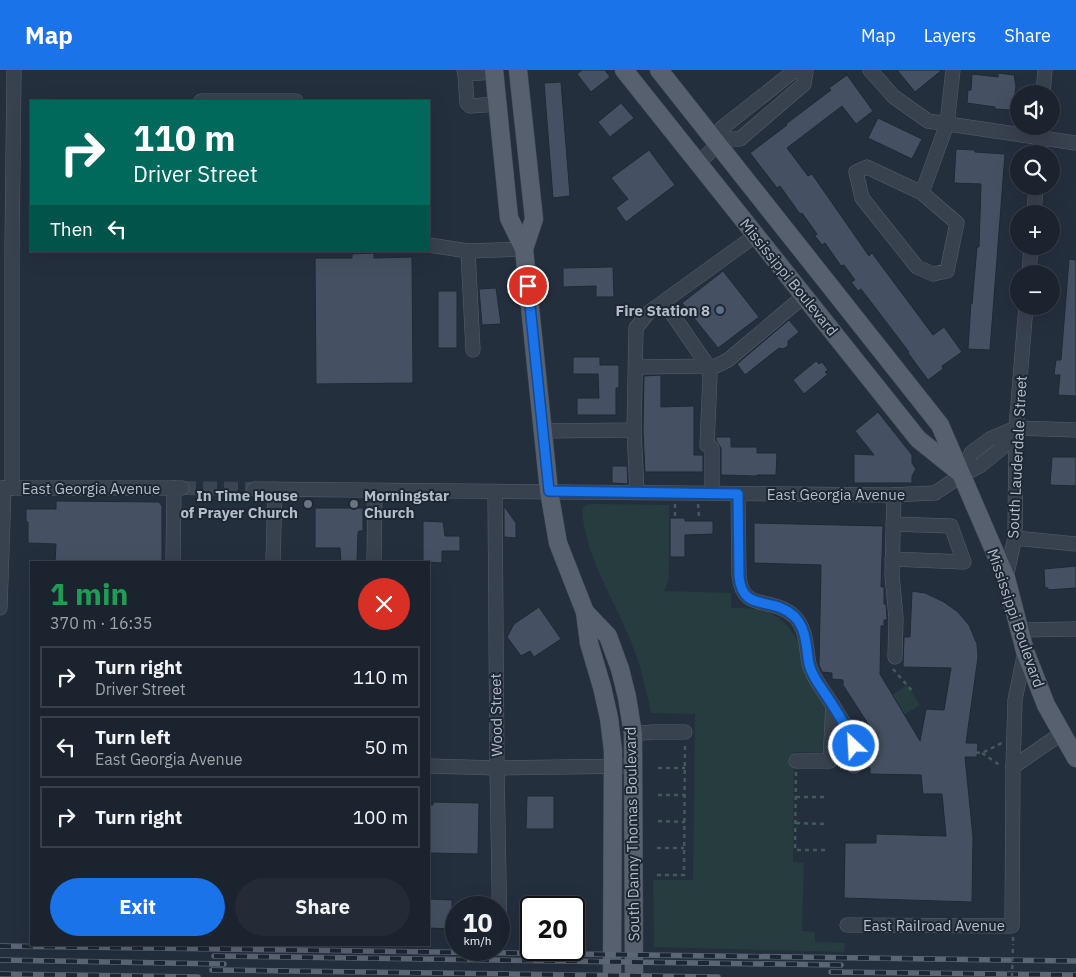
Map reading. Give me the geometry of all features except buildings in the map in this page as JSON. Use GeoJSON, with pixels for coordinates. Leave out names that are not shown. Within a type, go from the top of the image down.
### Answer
{"type":"FeatureCollection","features":[{"type":"Feature","properties":{"kind":"main road","name":"South Danny Thomas Boulevard"},"geometry":{"type":"LineString","coordinates":[[518,70],[534,219],[524,249]]}},
{"type":"Feature","properties":{"kind":"main road","name":"Mississippi Boulevard"},"geometry":{"type":"LineString","coordinates":[[659,70],[721,142],[794,241],[940,425],[1006,578],[1025,651],[1046,705],[1076,758]]}},
{"type":"Feature","properties":{"kind":"main road","name":"South Danny Thomas Boulevard"},"geometry":{"type":"LineString","coordinates":[[494,71],[509,218],[524,249],[542,431],[549,491],[558,543],[585,612],[589,643],[609,718],[614,766],[612,977]]}},
{"type":"Feature","properties":{"kind":"main road","name":"Mississippi Boulevard"},"geometry":{"type":"LineString","coordinates":[[631,73],[698,163],[918,439],[962,474]]}},
{"type":"Feature","properties":{"kind":"main road"},"geometry":{"type":"LineString","coordinates":[[773,257],[794,241]]}},
{"type":"Feature","properties":{"kind":"main road","name":"South Danny Thomas Boulevard"},"geometry":{"type":"LineString","coordinates":[[585,612],[608,636],[627,696],[633,734],[634,977]]}},
{"type":"Feature","properties":{"kind":"street"},"geometry":{"type":"LineString","coordinates":[[0,608],[5,488],[6,250],[14,70]]}},
{"type":"Feature","properties":{"kind":"street"},"geometry":{"type":"LineString","coordinates":[[870,70],[894,97],[928,121],[1010,129]]}},
{"type":"Feature","properties":{"kind":"street"},"geometry":{"type":"LineString","coordinates":[[922,194],[947,124],[954,70]]}},
{"type":"Feature","properties":{"kind":"street"},"geometry":{"type":"LineString","coordinates":[[1044,85],[1045,70]]}},
{"type":"Feature","properties":{"kind":"street"},"geometry":{"type":"LineString","coordinates":[[494,71],[465,72],[467,103],[470,106],[498,104]]}},
{"type":"Feature","properties":{"kind":"street"},"geometry":{"type":"LineString","coordinates":[[698,163],[721,142],[740,139],[804,84],[806,71],[794,72],[722,128],[721,142]]}},
{"type":"Feature","properties":{"kind":"street"},"geometry":{"type":"LineString","coordinates":[[1052,135],[1076,142]]}},
{"type":"Feature","properties":{"kind":"street"},"geometry":{"type":"LineString","coordinates":[[867,167],[922,194],[957,223],[947,271],[933,274],[917,267],[862,198],[856,172],[867,167]]}},
{"type":"Feature","properties":{"kind":"street"},"geometry":{"type":"LineString","coordinates":[[637,492],[634,430],[636,328],[648,313],[756,235]]}},
{"type":"Feature","properties":{"kind":"street"},"geometry":{"type":"LineString","coordinates":[[430,245],[468,251],[524,249]]}},
{"type":"Feature","properties":{"kind":"street"},"geometry":{"type":"LineString","coordinates":[[468,251],[473,350]]}},
{"type":"Feature","properties":{"kind":"street"},"geometry":{"type":"LineString","coordinates":[[636,366],[716,366],[728,360],[804,296]]}},
{"type":"Feature","properties":{"kind":"street"},"geometry":{"type":"LineString","coordinates":[[664,302],[708,366],[710,376],[707,446],[712,448],[712,493]]}},
{"type":"Feature","properties":{"kind":"street","name":"South Lauderdale Street"},"geometry":{"type":"LineString","coordinates":[[1006,578],[1015,538],[1016,428],[1025,315]]}},
{"type":"Feature","properties":{"kind":"street","name":"East Georgia Avenue"},"geometry":{"type":"LineString","coordinates":[[254,488],[375,491],[935,494],[962,474],[971,453],[990,438],[1016,428],[1076,430]]}},
{"type":"Feature","properties":{"kind":"street"},"geometry":{"type":"LineString","coordinates":[[542,431],[634,430]]}},
{"type":"Feature","properties":{"kind":"street","name":"East Georgia Avenue"},"geometry":{"type":"LineString","coordinates":[[5,488],[178,488],[173,561]]}},
{"type":"Feature","properties":{"kind":"street"},"geometry":{"type":"LineString","coordinates":[[273,561],[275,489]]}},
{"type":"Feature","properties":{"kind":"street"},"geometry":{"type":"LineString","coordinates":[[374,561],[375,491]]}},
{"type":"Feature","properties":{"kind":"street","name":"Wood Street"},"geometry":{"type":"LineString","coordinates":[[495,492],[499,896]]}},
{"type":"Feature","properties":{"kind":"street"},"geometry":{"type":"LineString","coordinates":[[738,494],[738,567],[742,593],[750,599],[776,606],[795,617],[802,626],[812,673],[852,737],[854,766]]}},
{"type":"Feature","properties":{"kind":"street"},"geometry":{"type":"LineString","coordinates":[[894,495],[892,559],[896,618],[895,657]]}},
{"type":"Feature","properties":{"kind":"street"},"geometry":{"type":"LineString","coordinates":[[892,559],[964,562],[952,526],[893,524]]}},
{"type":"Feature","properties":{"kind":"street"},"geometry":{"type":"LineString","coordinates":[[1015,538],[1076,544]]}},
{"type":"Feature","properties":{"kind":"street"},"geometry":{"type":"LineString","coordinates":[[1020,630],[1076,629]]}},
{"type":"Feature","properties":{"kind":"street","name":"East Railroad Avenue"},"geometry":{"type":"LineString","coordinates":[[847,925],[1012,926],[1015,700],[1025,651]]}},
{"type":"Feature","properties":{"kind":"street"},"geometry":{"type":"LineString","coordinates":[[796,761],[830,761],[833,705]]}},
{"type":"Feature","properties":{"kind":"street"},"geometry":{"type":"LineString","coordinates":[[633,734],[685,732]]}},
{"type":"Feature","properties":{"kind":"street"},"geometry":{"type":"LineString","coordinates":[[1013,771],[1062,733]]}},
{"type":"Feature","properties":{"kind":"street"},"geometry":{"type":"LineString","coordinates":[[430,766],[497,768],[634,766]]}},
{"type":"Feature","properties":{"kind":"path"},"geometry":{"type":"LineString","coordinates":[[675,502],[675,516]]}},
{"type":"Feature","properties":{"kind":"path"},"geometry":{"type":"LineString","coordinates":[[698,503],[699,516]]}},
{"type":"Feature","properties":{"kind":"path"},"geometry":{"type":"LineString","coordinates":[[895,657],[891,664],[893,669],[914,692]]}},
{"type":"Feature","properties":{"kind":"path"},"geometry":{"type":"LineString","coordinates":[[657,875],[684,875],[685,732]]}},
{"type":"Feature","properties":{"kind":"path"},"geometry":{"type":"LineString","coordinates":[[982,753],[1014,736]]}},
{"type":"Feature","properties":{"kind":"path"},"geometry":{"type":"LineString","coordinates":[[968,752],[982,753],[1013,771]]}},
{"type":"Feature","properties":{"kind":"path"},"geometry":{"type":"LineString","coordinates":[[796,761],[795,850],[826,850]]}},
{"type":"Feature","properties":{"kind":"path"},"geometry":{"type":"LineString","coordinates":[[658,768],[685,768]]}},
{"type":"Feature","properties":{"kind":"path"},"geometry":{"type":"LineString","coordinates":[[658,795],[685,795]]}},
{"type":"Feature","properties":{"kind":"path"},"geometry":{"type":"LineString","coordinates":[[796,796],[827,797]]}},
{"type":"Feature","properties":{"kind":"path"},"geometry":{"type":"LineString","coordinates":[[658,822],[685,822]]}},
{"type":"Feature","properties":{"kind":"path"},"geometry":{"type":"LineString","coordinates":[[796,823],[826,824]]}},
{"type":"Feature","properties":{"kind":"path"},"geometry":{"type":"LineString","coordinates":[[657,848],[684,848]]}},
{"type":"Feature","properties":{"kind":"path"},"geometry":{"type":"LineString","coordinates":[[1012,977],[1013,944]]}},
{"type":"Feature","properties":{"kind":"green space"},"geometry":{"type":"Polygon","coordinates":[[[586,505],[669,505],[669,572],[668,582],[664,591],[731,593],[731,608],[764,611],[776,616],[785,623],[799,643],[826,701],[830,721],[829,753],[794,752],[793,862],[804,863],[802,931],[815,932],[815,942],[845,943],[844,952],[654,947],[653,880],[693,880],[695,714],[651,713],[634,648],[588,544],[582,510],[586,505]]]}},
{"type":"Feature","properties":{"kind":"green space"},"geometry":{"type":"Polygon","coordinates":[[[907,685],[920,705],[904,715],[892,695],[907,685]]]}},
{"type":"Feature","properties":{"kind":"tunnel"},"geometry":{"type":"LineString","coordinates":[[182,488],[254,489]]}},
{"type":"Feature","properties":{"kind":"railway"},"geometry":{"type":"LineString","coordinates":[[0,946],[1076,961]]}},
{"type":"Feature","properties":{"kind":"railway"},"geometry":{"type":"LineString","coordinates":[[214,956],[841,965]]}},
{"type":"Feature","properties":{"kind":"railway"},"geometry":{"type":"LineString","coordinates":[[0,960],[224,964]]}},
{"type":"Feature","properties":{"kind":"railway"},"geometry":{"type":"LineString","coordinates":[[212,970],[718,977]]}},
{"type":"Feature","properties":{"kind":"railway"},"geometry":{"type":"LineString","coordinates":[[831,972],[1076,975]]}},
{"type":"Feature","properties":{"kind":"railway"},"geometry":{"type":"LineString","coordinates":[[0,974],[198,977]]}},
{"type":"Feature","properties":{"kind":"place","name":"Fire Station 8"},"geometry":{"type":"Point","coordinates":[720,310]}},
{"type":"Feature","properties":{"kind":"place","name":"In Time House of Prayer Church"},"geometry":{"type":"Point","coordinates":[308,504]}},
{"type":"Feature","properties":{"kind":"place","name":"Morningstar Church"},"geometry":{"type":"Point","coordinates":[354,504]}},
{"type":"Feature","properties":{"kind":"route"},"geometry":{"type":"LineString","coordinates":[[528,286],[549,491],[738,494],[738,558],[742,593],[750,599],[784,609],[795,617],[802,626],[812,673],[852,737],[854,746]]}}]}
